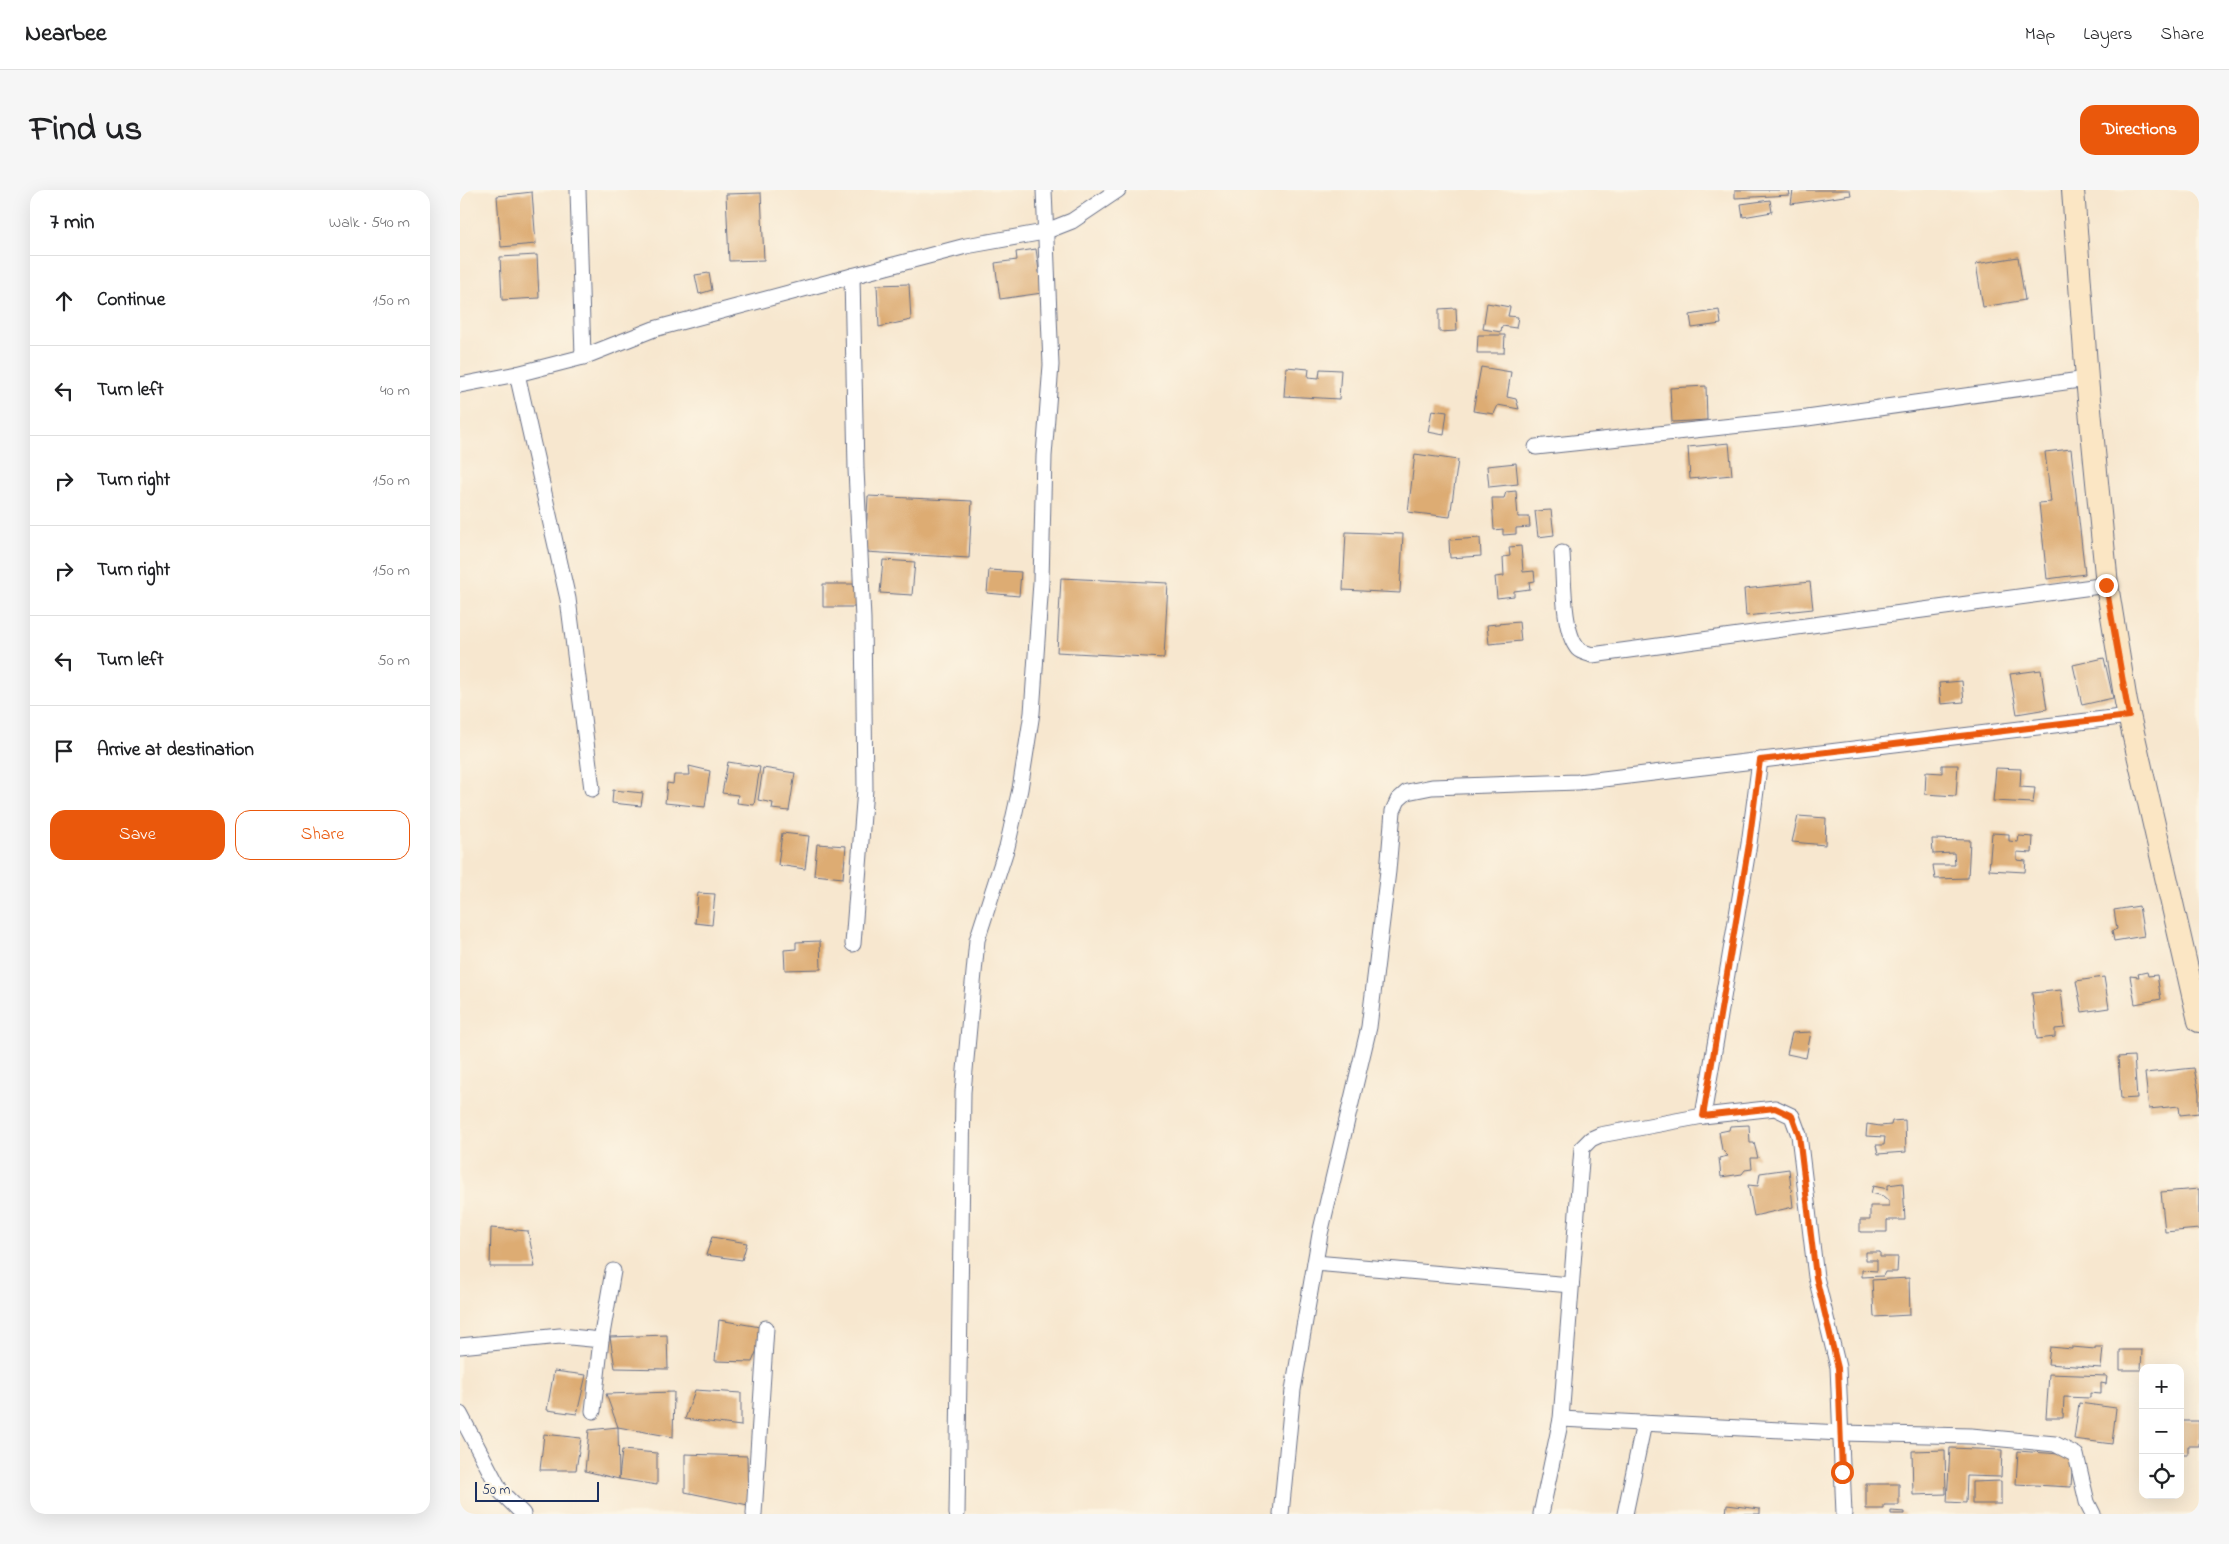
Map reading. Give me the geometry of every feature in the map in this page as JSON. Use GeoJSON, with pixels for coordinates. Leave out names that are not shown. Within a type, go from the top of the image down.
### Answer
{"type":"FeatureCollection","features":[{"type":"Feature","properties":{"kind":"street"},"geometry":{"type":"LineString","coordinates":[[578,190],[583,356]]}},
{"type":"Feature","properties":{"kind":"street"},"geometry":{"type":"LineString","coordinates":[[957,1514],[957,1367],[963,1092],[977,940],[1007,848],[1020,789],[1032,713],[1041,582],[1044,456],[1050,365],[1044,190]]}},
{"type":"Feature","properties":{"kind":"street"},"geometry":{"type":"LineString","coordinates":[[460,385],[517,374],[583,356],[654,329],[966,246],[1044,232],[1072,221],[1118,190]]}},
{"type":"Feature","properties":{"kind":"street"},"geometry":{"type":"LineString","coordinates":[[2073,190],[2087,379],[2106,585],[2129,716],[2199,1021]]}},
{"type":"Feature","properties":{"kind":"street"},"geometry":{"type":"LineString","coordinates":[[852,276],[856,469],[863,619],[865,788],[853,944]]}},
{"type":"Feature","properties":{"kind":"street"},"geometry":{"type":"LineString","coordinates":[[517,374],[568,599],[592,789]]}},
{"type":"Feature","properties":{"kind":"street"},"geometry":{"type":"LineString","coordinates":[[1536,447],[1807,418],[2087,379]]}},
{"type":"Feature","properties":{"kind":"street"},"geometry":{"type":"LineString","coordinates":[[1562,554],[1567,620],[1572,640],[1579,650],[1592,655],[1908,614],[2106,585]]}},
{"type":"Feature","properties":{"kind":"street"},"geometry":{"type":"LineString","coordinates":[[1281,1514],[1293,1390],[1320,1234],[1369,1027],[1393,811],[1398,800],[1407,792],[1432,787],[1578,782],[2129,716]]}},
{"type":"Feature","properties":{"kind":"street"},"geometry":{"type":"LineString","coordinates":[[1703,1116],[1749,844],[1760,760]]}},
{"type":"Feature","properties":{"kind":"street"},"geometry":{"type":"LineString","coordinates":[[1541,1514],[1561,1419],[1582,1148],[1591,1139],[1600,1135],[1703,1116],[1775,1108],[1792,1116],[1799,1135],[1816,1277],[1838,1368],[1844,1514]]}},
{"type":"Feature","properties":{"kind":"street"},"geometry":{"type":"LineString","coordinates":[[1315,1263],[1571,1285]]}},
{"type":"Feature","properties":{"kind":"street"},"geometry":{"type":"LineString","coordinates":[[593,1411],[601,1340],[613,1271]]}},
{"type":"Feature","properties":{"kind":"street"},"geometry":{"type":"LineString","coordinates":[[754,1514],[766,1328]]}},
{"type":"Feature","properties":{"kind":"street"},"geometry":{"type":"LineString","coordinates":[[460,1346],[560,1336],[601,1340]]}},
{"type":"Feature","properties":{"kind":"street"},"geometry":{"type":"LineString","coordinates":[[460,1414],[501,1492],[523,1514]]}},
{"type":"Feature","properties":{"kind":"street"},"geometry":{"type":"LineString","coordinates":[[1561,1419],[1841,1433],[1971,1436],[2055,1444],[2076,1455],[2087,1502],[2093,1514]]}},
{"type":"Feature","properties":{"kind":"street"},"geometry":{"type":"LineString","coordinates":[[1625,1514],[1644,1423]]}},
{"type":"Feature","properties":{"kind":"building"},"geometry":{"type":"Polygon","coordinates":[[[1735,190],[1789,190],[1790,195],[1735,198],[1735,190]]]}},
{"type":"Feature","properties":{"kind":"building"},"geometry":{"type":"Polygon","coordinates":[[[1793,190],[1850,190],[1851,195],[1791,204],[1793,190]]]}},
{"type":"Feature","properties":{"kind":"building"},"geometry":{"type":"Polygon","coordinates":[[[532,192],[536,244],[501,247],[497,196],[532,192]]]}},
{"type":"Feature","properties":{"kind":"building"},"geometry":{"type":"Polygon","coordinates":[[[761,193],[764,260],[729,261],[726,194],[761,193]]]}},
{"type":"Feature","properties":{"kind":"building"},"geometry":{"type":"Polygon","coordinates":[[[1770,200],[1772,212],[1743,217],[1741,204],[1770,200]]]}},
{"type":"Feature","properties":{"kind":"building"},"geometry":{"type":"Polygon","coordinates":[[[1036,249],[1042,293],[1000,299],[995,263],[1017,260],[1016,252],[1036,249]]]}},
{"type":"Feature","properties":{"kind":"building"},"geometry":{"type":"Polygon","coordinates":[[[537,255],[539,298],[502,300],[500,257],[537,255]]]}},
{"type":"Feature","properties":{"kind":"building"},"geometry":{"type":"Polygon","coordinates":[[[2018,257],[2025,300],[1983,307],[1976,264],[2018,257]]]}},
{"type":"Feature","properties":{"kind":"building"},"geometry":{"type":"Polygon","coordinates":[[[709,273],[712,290],[699,294],[695,275],[709,273]]]}},
{"type":"Feature","properties":{"kind":"building"},"geometry":{"type":"Polygon","coordinates":[[[909,284],[911,320],[879,327],[877,285],[909,284]]]}},
{"type":"Feature","properties":{"kind":"building"},"geometry":{"type":"Polygon","coordinates":[[[1487,303],[1510,307],[1508,316],[1518,317],[1516,328],[1502,326],[1501,332],[1483,329],[1487,303]]]}},
{"type":"Feature","properties":{"kind":"building"},"geometry":{"type":"Polygon","coordinates":[[[1456,308],[1457,331],[1439,332],[1439,309],[1456,308]]]}},
{"type":"Feature","properties":{"kind":"building"},"geometry":{"type":"Polygon","coordinates":[[[1719,310],[1721,324],[1692,328],[1690,315],[1719,310]]]}},
{"type":"Feature","properties":{"kind":"building"},"geometry":{"type":"Polygon","coordinates":[[[1478,335],[1505,335],[1504,353],[1477,353],[1478,335]]]}},
{"type":"Feature","properties":{"kind":"building"},"geometry":{"type":"Polygon","coordinates":[[[1286,367],[1309,369],[1308,377],[1319,378],[1320,369],[1341,370],[1339,399],[1284,396],[1286,367]]]}},
{"type":"Feature","properties":{"kind":"building"},"geometry":{"type":"Polygon","coordinates":[[[1481,367],[1511,372],[1507,397],[1516,399],[1519,409],[1498,405],[1494,414],[1473,411],[1481,367]]]}},
{"type":"Feature","properties":{"kind":"building"},"geometry":{"type":"Polygon","coordinates":[[[1706,386],[1707,420],[1672,422],[1670,388],[1706,386]]]}},
{"type":"Feature","properties":{"kind":"building"},"geometry":{"type":"Polygon","coordinates":[[[1432,410],[1447,412],[1444,435],[1428,432],[1432,410]]]}},
{"type":"Feature","properties":{"kind":"building"},"geometry":{"type":"Polygon","coordinates":[[[1729,443],[1732,475],[1690,479],[1688,447],[1729,443]]]}},
{"type":"Feature","properties":{"kind":"building"},"geometry":{"type":"Polygon","coordinates":[[[2071,449],[2085,574],[2047,579],[2039,503],[2051,502],[2045,452],[2071,449]]]}},
{"type":"Feature","properties":{"kind":"building"},"geometry":{"type":"Polygon","coordinates":[[[1415,454],[1458,460],[1450,517],[1408,512],[1415,454]]]}},
{"type":"Feature","properties":{"kind":"building"},"geometry":{"type":"Polygon","coordinates":[[[1516,463],[1518,484],[1489,487],[1487,466],[1516,463]]]}},
{"type":"Feature","properties":{"kind":"building"},"geometry":{"type":"Polygon","coordinates":[[[1516,491],[1518,517],[1529,517],[1530,527],[1516,528],[1516,534],[1503,535],[1503,529],[1494,530],[1492,498],[1504,498],[1506,492],[1516,491]]]}},
{"type":"Feature","properties":{"kind":"building"},"geometry":{"type":"Polygon","coordinates":[[[868,496],[972,501],[969,558],[865,552],[868,496]]]}},
{"type":"Feature","properties":{"kind":"building"},"geometry":{"type":"Polygon","coordinates":[[[1551,510],[1554,535],[1538,537],[1535,511],[1551,510]]]}},
{"type":"Feature","properties":{"kind":"building"},"geometry":{"type":"Polygon","coordinates":[[[1346,532],[1403,534],[1400,593],[1343,590],[1346,532]]]}},
{"type":"Feature","properties":{"kind":"building"},"geometry":{"type":"Polygon","coordinates":[[[1480,538],[1481,556],[1450,558],[1449,540],[1480,538]]]}},
{"type":"Feature","properties":{"kind":"building"},"geometry":{"type":"Polygon","coordinates":[[[1521,546],[1523,572],[1534,571],[1535,581],[1529,582],[1530,589],[1514,591],[1514,596],[1497,598],[1495,577],[1504,576],[1503,557],[1510,556],[1509,547],[1521,546]]]}},
{"type":"Feature","properties":{"kind":"building"},"geometry":{"type":"Polygon","coordinates":[[[883,560],[915,562],[912,595],[880,593],[883,560]]]}},
{"type":"Feature","properties":{"kind":"building"},"geometry":{"type":"Polygon","coordinates":[[[989,570],[1021,572],[1019,596],[987,593],[989,570]]]}},
{"type":"Feature","properties":{"kind":"building"},"geometry":{"type":"Polygon","coordinates":[[[1061,578],[1168,583],[1164,658],[1057,652],[1061,578]]]}},
{"type":"Feature","properties":{"kind":"building"},"geometry":{"type":"Polygon","coordinates":[[[1810,582],[1813,609],[1746,616],[1744,589],[1810,582]]]}},
{"type":"Feature","properties":{"kind":"building"},"geometry":{"type":"Polygon","coordinates":[[[823,584],[858,584],[857,607],[823,607],[823,584]]]}},
{"type":"Feature","properties":{"kind":"building"},"geometry":{"type":"Polygon","coordinates":[[[1519,622],[1521,641],[1489,644],[1487,625],[1519,622]]]}},
{"type":"Feature","properties":{"kind":"building"},"geometry":{"type":"Polygon","coordinates":[[[2104,658],[2113,698],[2082,705],[2073,665],[2104,658]]]}},
{"type":"Feature","properties":{"kind":"building"},"geometry":{"type":"Polygon","coordinates":[[[2041,670],[2047,709],[2017,714],[2010,674],[2041,670]]]}},
{"type":"Feature","properties":{"kind":"building"},"geometry":{"type":"Polygon","coordinates":[[[1962,681],[1964,702],[1941,704],[1939,683],[1962,681]]]}},
{"type":"Feature","properties":{"kind":"building"},"geometry":{"type":"Polygon","coordinates":[[[728,762],[760,767],[754,805],[737,803],[738,795],[722,793],[728,762]]]}},
{"type":"Feature","properties":{"kind":"building"},"geometry":{"type":"Polygon","coordinates":[[[1942,765],[1958,765],[1956,796],[1925,794],[1926,772],[1942,773],[1942,765]]]}},
{"type":"Feature","properties":{"kind":"building"},"geometry":{"type":"Polygon","coordinates":[[[689,766],[710,771],[705,807],[665,803],[667,783],[673,784],[674,775],[690,775],[689,766]]]}},
{"type":"Feature","properties":{"kind":"building"},"geometry":{"type":"Polygon","coordinates":[[[763,768],[795,773],[789,811],[772,809],[773,803],[758,800],[763,768]]]}},
{"type":"Feature","properties":{"kind":"building"},"geometry":{"type":"Polygon","coordinates":[[[1996,768],[2021,769],[2020,787],[2035,788],[2033,803],[1993,801],[1996,768]]]}},
{"type":"Feature","properties":{"kind":"building"},"geometry":{"type":"Polygon","coordinates":[[[613,790],[643,793],[641,806],[612,803],[613,790]]]}},
{"type":"Feature","properties":{"kind":"building"},"geometry":{"type":"Polygon","coordinates":[[[1798,816],[1826,818],[1825,845],[1792,842],[1798,816]]]}},
{"type":"Feature","properties":{"kind":"building"},"geometry":{"type":"Polygon","coordinates":[[[782,833],[809,836],[805,869],[778,865],[782,833]]]}},
{"type":"Feature","properties":{"kind":"building"},"geometry":{"type":"Polygon","coordinates":[[[1992,833],[2009,834],[2009,841],[2018,842],[2019,836],[2033,837],[2032,853],[2017,852],[2017,860],[2026,861],[2025,872],[1989,870],[1992,833]]]}},
{"type":"Feature","properties":{"kind":"building"},"geometry":{"type":"Polygon","coordinates":[[[1932,839],[1970,840],[1968,878],[1935,879],[1933,865],[1955,865],[1954,853],[1933,854],[1932,839]]]}},
{"type":"Feature","properties":{"kind":"building"},"geometry":{"type":"Polygon","coordinates":[[[817,844],[846,846],[843,878],[814,875],[817,844]]]}},
{"type":"Feature","properties":{"kind":"building"},"geometry":{"type":"Polygon","coordinates":[[[698,893],[715,894],[712,925],[695,923],[698,893]]]}},
{"type":"Feature","properties":{"kind":"building"},"geometry":{"type":"Polygon","coordinates":[[[2139,906],[2144,936],[2114,941],[2112,931],[2117,929],[2114,910],[2139,906]]]}},
{"type":"Feature","properties":{"kind":"building"},"geometry":{"type":"Polygon","coordinates":[[[820,941],[821,969],[785,970],[784,950],[796,949],[796,942],[820,941]]]}},
{"type":"Feature","properties":{"kind":"building"},"geometry":{"type":"Polygon","coordinates":[[[2147,972],[2148,976],[2157,975],[2161,999],[2135,1004],[2130,976],[2139,977],[2138,974],[2147,972]]]}},
{"type":"Feature","properties":{"kind":"building"},"geometry":{"type":"Polygon","coordinates":[[[2104,977],[2109,1008],[2082,1012],[2076,981],[2104,977]]]}},
{"type":"Feature","properties":{"kind":"building"},"geometry":{"type":"Polygon","coordinates":[[[2061,990],[2065,1028],[2055,1029],[2055,1037],[2037,1039],[2032,993],[2061,990]]]}},
{"type":"Feature","properties":{"kind":"building"},"geometry":{"type":"Polygon","coordinates":[[[1811,1032],[1806,1058],[1787,1054],[1792,1033],[1811,1032]]]}},
{"type":"Feature","properties":{"kind":"building"},"geometry":{"type":"Polygon","coordinates":[[[2134,1056],[2137,1098],[2121,1099],[2118,1057],[2134,1056]]]}},
{"type":"Feature","properties":{"kind":"building"},"geometry":{"type":"Polygon","coordinates":[[[2194,1068],[2199,1093],[2199,1113],[2180,1115],[2179,1106],[2149,1109],[2145,1073],[2194,1068]]]}},
{"type":"Feature","properties":{"kind":"building"},"geometry":{"type":"Polygon","coordinates":[[[1905,1120],[1906,1152],[1878,1154],[1876,1145],[1884,1145],[1885,1137],[1866,1136],[1867,1124],[1891,1125],[1892,1121],[1905,1120]]]}},
{"type":"Feature","properties":{"kind":"building"},"geometry":{"type":"Polygon","coordinates":[[[1749,1125],[1750,1143],[1754,1143],[1758,1158],[1751,1158],[1752,1169],[1745,1170],[1742,1174],[1721,1177],[1719,1158],[1728,1156],[1722,1150],[1719,1132],[1729,1130],[1730,1126],[1749,1125]]]}},
{"type":"Feature","properties":{"kind":"building"},"geometry":{"type":"Polygon","coordinates":[[[1789,1169],[1793,1207],[1754,1216],[1748,1185],[1758,1186],[1760,1173],[1789,1169]]]}},
{"type":"Feature","properties":{"kind":"building"},"geometry":{"type":"Polygon","coordinates":[[[1903,1183],[1905,1220],[1887,1220],[1887,1232],[1860,1232],[1860,1220],[1870,1220],[1870,1206],[1889,1206],[1889,1201],[1883,1196],[1871,1193],[1873,1186],[1888,1189],[1888,1185],[1903,1183]]]}},
{"type":"Feature","properties":{"kind":"building"},"geometry":{"type":"Polygon","coordinates":[[[2199,1189],[2199,1229],[2165,1232],[2161,1192],[2199,1189]]]}},
{"type":"Feature","properties":{"kind":"building"},"geometry":{"type":"Polygon","coordinates":[[[491,1228],[528,1231],[535,1267],[490,1267],[491,1228]]]}},
{"type":"Feature","properties":{"kind":"building"},"geometry":{"type":"Polygon","coordinates":[[[712,1237],[747,1243],[742,1260],[706,1255],[712,1237]]]}},
{"type":"Feature","properties":{"kind":"building"},"geometry":{"type":"Polygon","coordinates":[[[1866,1252],[1880,1252],[1880,1257],[1898,1257],[1897,1272],[1885,1272],[1883,1276],[1862,1277],[1862,1270],[1877,1271],[1877,1260],[1866,1260],[1866,1252]]]}},
{"type":"Feature","properties":{"kind":"building"},"geometry":{"type":"Polygon","coordinates":[[[1909,1278],[1910,1315],[1874,1317],[1872,1280],[1909,1278]]]}},
{"type":"Feature","properties":{"kind":"building"},"geometry":{"type":"Polygon","coordinates":[[[719,1320],[766,1328],[752,1362],[715,1361],[719,1320]]]}},
{"type":"Feature","properties":{"kind":"building"},"geometry":{"type":"Polygon","coordinates":[[[667,1335],[668,1369],[615,1368],[610,1337],[667,1335]]]}},
{"type":"Feature","properties":{"kind":"building"},"geometry":{"type":"Polygon","coordinates":[[[2050,1347],[2095,1349],[2095,1347],[2103,1347],[2101,1368],[2048,1364],[2050,1347]]]}},
{"type":"Feature","properties":{"kind":"building"},"geometry":{"type":"Polygon","coordinates":[[[2120,1350],[2142,1350],[2139,1370],[2120,1370],[2120,1350]]]}},
{"type":"Feature","properties":{"kind":"building"},"geometry":{"type":"Polygon","coordinates":[[[554,1371],[586,1375],[577,1414],[547,1410],[554,1371]]]}},
{"type":"Feature","properties":{"kind":"building"},"geometry":{"type":"Polygon","coordinates":[[[2049,1374],[2107,1376],[2106,1384],[2101,1383],[2101,1394],[2090,1393],[2090,1398],[2064,1397],[2063,1418],[2046,1418],[2049,1374]]]}},
{"type":"Feature","properties":{"kind":"building"},"geometry":{"type":"Polygon","coordinates":[[[695,1390],[741,1393],[741,1426],[685,1419],[695,1390]]]}},
{"type":"Feature","properties":{"kind":"building"},"geometry":{"type":"Polygon","coordinates":[[[674,1392],[673,1437],[618,1427],[606,1394],[674,1392]]]}},
{"type":"Feature","properties":{"kind":"building"},"geometry":{"type":"Polygon","coordinates":[[[2079,1403],[2116,1408],[2112,1444],[2074,1439],[2079,1403]]]}},
{"type":"Feature","properties":{"kind":"building"},"geometry":{"type":"Polygon","coordinates":[[[2184,1421],[2199,1421],[2199,1446],[2188,1446],[2188,1455],[2184,1455],[2184,1421]]]}},
{"type":"Feature","properties":{"kind":"building"},"geometry":{"type":"Polygon","coordinates":[[[618,1427],[619,1479],[585,1471],[589,1430],[618,1427]]]}},
{"type":"Feature","properties":{"kind":"building"},"geometry":{"type":"Polygon","coordinates":[[[544,1434],[581,1438],[576,1470],[540,1470],[544,1434]]]}},
{"type":"Feature","properties":{"kind":"building"},"geometry":{"type":"Polygon","coordinates":[[[1950,1448],[2002,1450],[2001,1477],[1967,1476],[1966,1503],[1947,1502],[1950,1448]]]}},
{"type":"Feature","properties":{"kind":"building"},"geometry":{"type":"Polygon","coordinates":[[[622,1450],[657,1453],[657,1485],[619,1479],[622,1450]]]}},
{"type":"Feature","properties":{"kind":"building"},"geometry":{"type":"Polygon","coordinates":[[[1945,1450],[1946,1494],[1913,1495],[1912,1451],[1945,1450]]]}},
{"type":"Feature","properties":{"kind":"building"},"geometry":{"type":"Polygon","coordinates":[[[2018,1451],[2073,1455],[2071,1487],[2016,1484],[2018,1451]]]}},
{"type":"Feature","properties":{"kind":"building"},"geometry":{"type":"Polygon","coordinates":[[[685,1454],[747,1456],[748,1505],[685,1492],[685,1454]]]}},
{"type":"Feature","properties":{"kind":"building"},"geometry":{"type":"Polygon","coordinates":[[[2001,1481],[2001,1504],[1972,1504],[1972,1482],[2001,1481]]]}},
{"type":"Feature","properties":{"kind":"building"},"geometry":{"type":"Polygon","coordinates":[[[1866,1484],[1899,1484],[1899,1505],[1884,1505],[1884,1509],[1866,1509],[1866,1484]]]}},
{"type":"Feature","properties":{"kind":"building"},"geometry":{"type":"Polygon","coordinates":[[[1727,1505],[1760,1509],[1760,1514],[1726,1514],[1727,1505]]]}},
{"type":"Feature","properties":{"kind":"building"},"geometry":{"type":"Polygon","coordinates":[[[1891,1511],[1905,1512],[1905,1514],[1891,1514],[1891,1511]]]}},
{"type":"Feature","properties":{"kind":"route"},"geometry":{"type":"LineString","coordinates":[[1842,1472],[1838,1368],[1816,1277],[1809,1233],[1799,1135],[1792,1116],[1775,1108],[1703,1116],[1749,844],[1760,760],[2129,716],[2106,585]]}}]}
